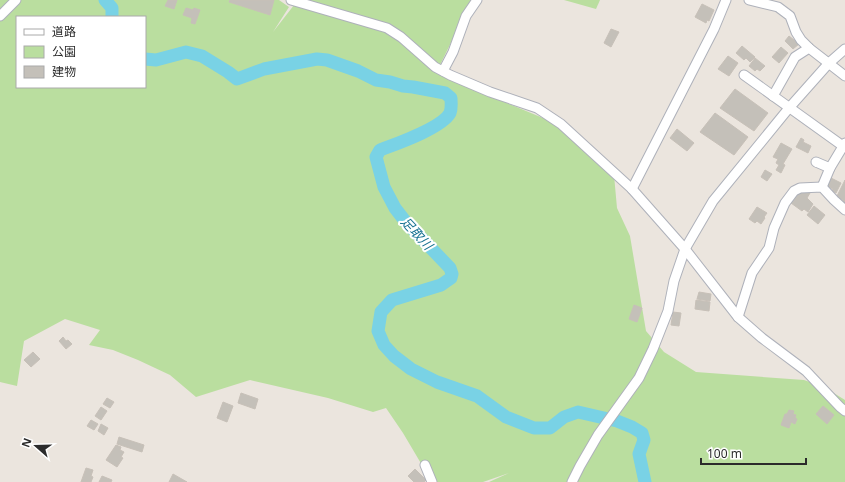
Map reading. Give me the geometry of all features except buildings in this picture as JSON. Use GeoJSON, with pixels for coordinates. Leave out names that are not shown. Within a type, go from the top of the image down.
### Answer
{"type":"FeatureCollection","features":[{"type":"Feature","properties":{"kind":"street"},"geometry":{"type":"LineString","coordinates":[[0,16],[16,0]]}},
{"type":"Feature","properties":{"kind":"street"},"geometry":{"type":"LineString","coordinates":[[291,0],[387,28],[401,37],[435,67],[490,92],[537,108],[561,124],[632,189],[684,249],[738,317],[762,338],[806,371],[845,411]]}},
{"type":"Feature","properties":{"kind":"street"},"geometry":{"type":"LineString","coordinates":[[443,71],[453,52],[466,16],[477,0]]}},
{"type":"Feature","properties":{"kind":"street"},"geometry":{"type":"LineString","coordinates":[[632,189],[714,29],[726,0]]}},
{"type":"Feature","properties":{"kind":"street"},"geometry":{"type":"LineString","coordinates":[[749,0],[778,7],[790,16],[796,32],[801,40],[845,76]]}},
{"type":"Feature","properties":{"kind":"street"},"geometry":{"type":"LineString","coordinates":[[774,96],[795,57],[809,48]]}},
{"type":"Feature","properties":{"kind":"street"},"geometry":{"type":"LineString","coordinates":[[572,482],[598,436],[639,378],[654,349],[668,311],[674,281],[684,249],[713,201],[789,108],[829,63],[845,49]]}},
{"type":"Feature","properties":{"kind":"street"},"geometry":{"type":"LineString","coordinates":[[744,75],[789,108],[844,145],[830,168],[822,187]]}},
{"type":"Feature","properties":{"kind":"street"},"geometry":{"type":"LineString","coordinates":[[816,162],[830,168]]}},
{"type":"Feature","properties":{"kind":"street"},"geometry":{"type":"LineString","coordinates":[[738,317],[752,273],[769,248],[774,228],[785,203],[794,191],[800,188],[822,187],[845,210]]}},
{"type":"Feature","properties":{"kind":"street"},"geometry":{"type":"LineString","coordinates":[[425,465],[432,482]]}},
{"type":"Feature","properties":{"kind":"green space"},"geometry":{"type":"Polygon","coordinates":[[[0,0],[279,0],[289,7],[273,32],[298,0],[472,0],[437,71],[483,93],[555,123],[614,175],[617,208],[630,236],[646,331],[664,352],[696,372],[804,380],[824,387],[845,400],[845,482],[489,482],[509,473],[483,482],[432,482],[403,433],[386,408],[373,412],[328,398],[250,380],[196,397],[170,375],[113,350],[89,345],[100,330],[65,319],[24,341],[17,386],[0,382],[0,0]]]}},
{"type":"Feature","properties":{"kind":"green space"},"geometry":{"type":"Polygon","coordinates":[[[564,0],[600,0],[596,9],[564,0]]]}},
{"type":"Feature","properties":{"kind":"waterway","name":"足取川"},"geometry":{"type":"LineString","coordinates":[[105,0],[112,8],[112,16]]}},
{"type":"Feature","properties":{"kind":"waterway","name":"足取川"},"geometry":{"type":"LineString","coordinates":[[146,59],[156,60],[186,52],[202,56],[237,79],[264,69],[317,59],[327,60],[358,71],[376,80],[445,93],[451,98],[451,111],[445,119],[429,130],[380,150],[376,157],[384,187],[395,208],[405,221],[450,268],[452,274],[451,278],[441,285],[392,300],[381,312],[378,331],[384,345],[394,356],[411,369],[437,382],[477,396],[506,417],[534,428],[550,428],[564,417],[578,412],[617,421],[632,427],[642,433],[644,440],[639,454],[645,482]]}}]}
